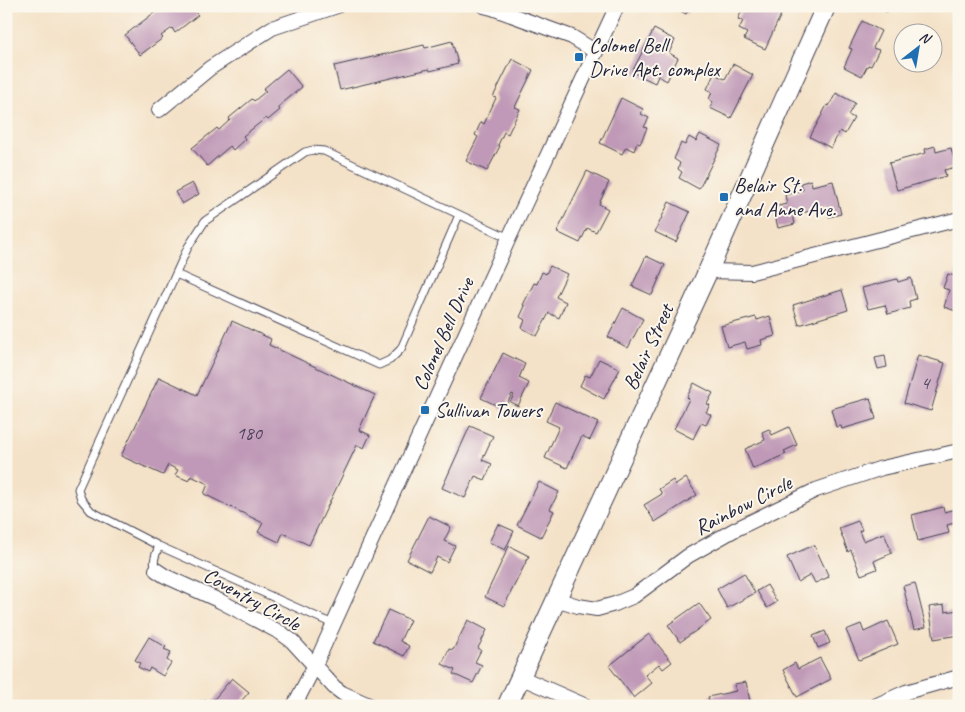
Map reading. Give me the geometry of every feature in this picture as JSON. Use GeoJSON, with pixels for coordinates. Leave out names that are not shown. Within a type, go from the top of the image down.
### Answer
{"type":"FeatureCollection","features":[{"type":"Feature","properties":{"kind":"main road","name":"Belair Street"},"geometry":{"type":"LineString","coordinates":[[507,706],[708,271],[826,6]]}},
{"type":"Feature","properties":{"kind":"street"},"geometry":{"type":"LineString","coordinates":[[159,110],[210,68],[272,28],[337,6]]}},
{"type":"Feature","properties":{"kind":"street"},"geometry":{"type":"LineString","coordinates":[[484,6],[518,14],[572,37],[596,52]]}},
{"type":"Feature","properties":{"kind":"street","name":"Colonel Bell Drive"},"geometry":{"type":"LineString","coordinates":[[294,706],[334,624],[509,238],[617,6]]}},
{"type":"Feature","properties":{"kind":"street"},"geometry":{"type":"LineString","coordinates":[[708,271],[718,273],[752,272],[959,218]]}},
{"type":"Feature","properties":{"kind":"street","name":"Rainbow Circle"},"geometry":{"type":"LineString","coordinates":[[556,599],[578,606],[597,609],[615,604],[634,596],[688,556],[734,530],[816,490],[882,468],[959,451]]}},
{"type":"Feature","properties":{"kind":"street","name":"Coventry Circle"},"geometry":{"type":"LineString","coordinates":[[156,570],[281,633],[292,641],[327,680],[342,693],[371,706]]}},
{"type":"Feature","properties":{"kind":"street"},"geometry":{"type":"LineString","coordinates":[[520,677],[586,706]]}},
{"type":"Feature","properties":{"kind":"street"},"geometry":{"type":"LineString","coordinates":[[875,706],[906,692],[959,677]]}},
{"type":"Feature","properties":{"kind":"lane"},"geometry":{"type":"LineString","coordinates":[[334,624],[159,546],[91,511],[81,499],[78,489],[194,236],[205,221],[305,152],[313,150],[324,152],[509,238]]}},
{"type":"Feature","properties":{"kind":"lane"},"geometry":{"type":"LineString","coordinates":[[176,274],[379,365],[390,360],[401,349],[460,215]]}},
{"type":"Feature","properties":{"kind":"lane"},"geometry":{"type":"LineString","coordinates":[[156,570],[154,558],[159,546]]}},
{"type":"Feature","properties":{"kind":"building"},"geometry":{"type":"Polygon","coordinates":[[[167,6],[200,6],[194,11],[198,15],[175,33],[172,28],[161,36],[163,38],[140,55],[125,35],[159,9],[161,11],[167,6]]]}},
{"type":"Feature","properties":{"kind":"building"},"geometry":{"type":"Polygon","coordinates":[[[671,6],[690,6],[686,14],[671,6]]]}},
{"type":"Feature","properties":{"kind":"building"},"geometry":{"type":"Polygon","coordinates":[[[744,6],[785,6],[765,49],[744,39],[747,33],[739,29],[743,21],[738,19],[744,6]]]}},
{"type":"Feature","properties":{"kind":"building"},"geometry":{"type":"Polygon","coordinates":[[[875,6],[890,6],[887,12],[875,6]]]}},
{"type":"Feature","properties":{"kind":"building"},"geometry":{"type":"Polygon","coordinates":[[[862,21],[881,31],[873,48],[879,50],[871,66],[868,65],[862,76],[844,67],[852,49],[849,48],[862,21]]]}},
{"type":"Feature","properties":{"kind":"building"},"geometry":{"type":"Polygon","coordinates":[[[654,29],[675,40],[669,53],[678,58],[667,81],[658,76],[655,83],[632,72],[654,29]]]}},
{"type":"Feature","properties":{"kind":"building"},"geometry":{"type":"Polygon","coordinates":[[[452,41],[458,64],[340,90],[334,66],[424,45],[425,48],[452,41]]]}},
{"type":"Feature","properties":{"kind":"building"},"geometry":{"type":"Polygon","coordinates":[[[512,59],[533,70],[515,107],[520,109],[508,134],[504,132],[498,145],[500,146],[487,171],[466,161],[478,137],[475,135],[481,122],[484,124],[496,98],[493,97],[512,59]]]}},
{"type":"Feature","properties":{"kind":"building"},"geometry":{"type":"Polygon","coordinates":[[[733,64],[753,75],[731,118],[710,108],[713,102],[709,99],[712,92],[707,89],[714,74],[725,79],[733,64]]]}},
{"type":"Feature","properties":{"kind":"building"},"geometry":{"type":"Polygon","coordinates":[[[287,69],[302,87],[278,107],[280,110],[268,120],[266,118],[243,136],[245,139],[233,150],[230,146],[207,166],[192,148],[217,128],[219,130],[230,120],[229,118],[252,99],[254,101],[266,91],[263,89],[287,69]]]}},
{"type":"Feature","properties":{"kind":"building"},"geometry":{"type":"Polygon","coordinates":[[[836,93],[855,103],[848,115],[854,118],[845,134],[840,131],[831,148],[810,137],[827,105],[829,106],[836,93]]]}},
{"type":"Feature","properties":{"kind":"building"},"geometry":{"type":"Polygon","coordinates":[[[621,98],[643,109],[641,114],[649,118],[644,127],[647,128],[640,144],[637,143],[634,151],[626,147],[622,154],[600,143],[621,98]]]}},
{"type":"Feature","properties":{"kind":"building"},"geometry":{"type":"Polygon","coordinates":[[[700,134],[721,145],[699,189],[679,178],[682,172],[678,169],[680,163],[674,159],[681,143],[685,145],[689,137],[696,141],[700,134]]]}},
{"type":"Feature","properties":{"kind":"building"},"geometry":{"type":"Polygon","coordinates":[[[935,146],[936,152],[951,148],[956,167],[944,170],[946,176],[897,190],[889,163],[926,153],[925,149],[935,146]]]}},
{"type":"Feature","properties":{"kind":"building"},"geometry":{"type":"Polygon","coordinates":[[[587,171],[609,182],[599,204],[608,209],[596,232],[587,228],[580,243],[557,232],[587,171]]]}},
{"type":"Feature","properties":{"kind":"building"},"geometry":{"type":"Polygon","coordinates":[[[811,180],[812,186],[833,181],[841,214],[829,217],[827,207],[793,215],[795,224],[778,228],[773,207],[787,204],[785,195],[803,190],[801,183],[811,180]]]}},
{"type":"Feature","properties":{"kind":"building"},"geometry":{"type":"Polygon","coordinates":[[[192,183],[199,194],[182,204],[175,192],[192,183]]]}},
{"type":"Feature","properties":{"kind":"building"},"geometry":{"type":"Polygon","coordinates":[[[669,202],[690,212],[676,242],[655,232],[669,202]]]}},
{"type":"Feature","properties":{"kind":"building"},"geometry":{"type":"Polygon","coordinates":[[[646,256],[665,265],[652,295],[632,286],[646,256]]]}},
{"type":"Feature","properties":{"kind":"building"},"geometry":{"type":"Polygon","coordinates":[[[550,266],[567,274],[556,297],[566,302],[559,318],[549,313],[537,336],[522,328],[525,320],[520,317],[525,306],[523,305],[534,283],[537,284],[542,272],[546,274],[550,266]]]}},
{"type":"Feature","properties":{"kind":"building"},"geometry":{"type":"Polygon","coordinates":[[[958,267],[959,312],[944,307],[949,290],[943,288],[948,274],[955,276],[958,267]]]}},
{"type":"Feature","properties":{"kind":"building"},"geometry":{"type":"Polygon","coordinates":[[[911,278],[916,299],[909,301],[910,308],[888,314],[885,305],[868,309],[862,288],[897,279],[898,282],[911,278]]]}},
{"type":"Feature","properties":{"kind":"building"},"geometry":{"type":"Polygon","coordinates":[[[842,290],[848,310],[799,325],[793,305],[842,290]]]}},
{"type":"Feature","properties":{"kind":"building"},"geometry":{"type":"Polygon","coordinates":[[[623,308],[643,319],[628,348],[608,337],[623,308]]]}},
{"type":"Feature","properties":{"kind":"building"},"geometry":{"type":"Polygon","coordinates":[[[770,316],[775,336],[761,340],[762,345],[747,349],[745,342],[727,347],[721,326],[756,317],[757,320],[770,316]]]}},
{"type":"Feature","properties":{"kind":"building"},"geometry":{"type":"Polygon","coordinates":[[[232,321],[271,339],[269,345],[375,395],[359,430],[370,435],[364,448],[357,445],[309,545],[283,533],[279,542],[258,532],[263,523],[204,494],[208,484],[191,476],[189,481],[175,475],[178,470],[168,465],[163,475],[121,456],[159,377],[197,395],[232,321]]]}},
{"type":"Feature","properties":{"kind":"building"},"geometry":{"type":"Polygon","coordinates":[[[503,353],[525,364],[519,378],[529,383],[518,406],[510,402],[514,395],[512,394],[504,409],[481,398],[503,353]]]}},
{"type":"Feature","properties":{"kind":"building"},"geometry":{"type":"Polygon","coordinates":[[[918,355],[945,363],[931,411],[904,403],[918,355]]]}},
{"type":"Feature","properties":{"kind":"building"},"geometry":{"type":"Polygon","coordinates":[[[885,356],[887,367],[878,369],[875,358],[885,356]]]}},
{"type":"Feature","properties":{"kind":"building"},"geometry":{"type":"Polygon","coordinates":[[[599,359],[620,369],[604,399],[580,386],[585,375],[590,377],[599,359]]]}},
{"type":"Feature","properties":{"kind":"building"},"geometry":{"type":"Polygon","coordinates":[[[694,383],[713,393],[707,404],[710,405],[706,412],[711,415],[706,425],[701,423],[693,439],[674,429],[689,399],[687,397],[694,383]]]}},
{"type":"Feature","properties":{"kind":"building"},"geometry":{"type":"Polygon","coordinates":[[[870,398],[876,419],[842,429],[841,426],[836,427],[831,409],[870,398]]]}},
{"type":"Feature","properties":{"kind":"building"},"geometry":{"type":"Polygon","coordinates":[[[555,402],[598,423],[590,440],[582,436],[567,468],[545,458],[559,427],[546,421],[555,402]]]}},
{"type":"Feature","properties":{"kind":"building"},"geometry":{"type":"Polygon","coordinates":[[[470,426],[493,436],[482,460],[492,464],[485,480],[475,476],[465,498],[442,488],[470,426]]]}},
{"type":"Feature","properties":{"kind":"building"},"geometry":{"type":"Polygon","coordinates":[[[789,427],[797,445],[784,451],[786,454],[753,469],[745,449],[765,440],[762,432],[769,429],[772,435],[789,427]]]}},
{"type":"Feature","properties":{"kind":"building"},"geometry":{"type":"Polygon","coordinates":[[[686,478],[697,495],[655,522],[644,505],[662,494],[659,489],[673,480],[676,485],[686,478]]]}},
{"type":"Feature","properties":{"kind":"building"},"geometry":{"type":"Polygon","coordinates":[[[539,482],[559,492],[550,509],[554,511],[541,537],[517,525],[539,482]]]}},
{"type":"Feature","properties":{"kind":"building"},"geometry":{"type":"Polygon","coordinates":[[[943,507],[944,512],[955,509],[958,522],[947,525],[949,533],[918,541],[912,515],[943,507]]]}},
{"type":"Feature","properties":{"kind":"building"},"geometry":{"type":"Polygon","coordinates":[[[429,516],[451,527],[444,541],[455,546],[447,562],[437,557],[430,572],[407,560],[429,516]]]}},
{"type":"Feature","properties":{"kind":"building"},"geometry":{"type":"Polygon","coordinates":[[[858,521],[862,530],[859,531],[863,541],[884,533],[892,553],[874,561],[877,569],[861,575],[851,550],[848,552],[839,528],[858,521]]]}},
{"type":"Feature","properties":{"kind":"building"},"geometry":{"type":"Polygon","coordinates":[[[498,524],[514,531],[505,550],[489,542],[498,524]]]}},
{"type":"Feature","properties":{"kind":"building"},"geometry":{"type":"Polygon","coordinates":[[[814,545],[829,577],[815,583],[811,575],[798,582],[787,557],[814,545]]]}},
{"type":"Feature","properties":{"kind":"building"},"geometry":{"type":"Polygon","coordinates":[[[509,546],[529,556],[504,606],[485,597],[509,546]]]}},
{"type":"Feature","properties":{"kind":"building"},"geometry":{"type":"Polygon","coordinates":[[[744,573],[755,593],[727,608],[717,589],[744,573]]]}},
{"type":"Feature","properties":{"kind":"building"},"geometry":{"type":"Polygon","coordinates":[[[915,583],[926,627],[914,630],[903,586],[915,583]]]}},
{"type":"Feature","properties":{"kind":"building"},"geometry":{"type":"Polygon","coordinates":[[[767,585],[777,602],[767,608],[757,591],[767,585]]]}},
{"type":"Feature","properties":{"kind":"building"},"geometry":{"type":"Polygon","coordinates":[[[699,603],[711,620],[680,642],[668,625],[699,603]]]}},
{"type":"Feature","properties":{"kind":"building"},"geometry":{"type":"Polygon","coordinates":[[[944,605],[945,612],[959,610],[959,635],[934,639],[929,607],[944,605]]]}},
{"type":"Feature","properties":{"kind":"building"},"geometry":{"type":"Polygon","coordinates":[[[388,610],[410,620],[400,641],[409,646],[404,656],[373,641],[388,610]]]}},
{"type":"Feature","properties":{"kind":"building"},"geometry":{"type":"Polygon","coordinates":[[[468,620],[487,630],[478,648],[481,650],[475,662],[482,665],[473,683],[453,674],[455,670],[442,664],[449,649],[453,650],[468,620]]]}},
{"type":"Feature","properties":{"kind":"building"},"geometry":{"type":"Polygon","coordinates":[[[888,621],[898,644],[859,660],[846,630],[861,624],[864,632],[888,621]]]}},
{"type":"Feature","properties":{"kind":"building"},"geometry":{"type":"Polygon","coordinates":[[[825,631],[830,643],[818,648],[813,636],[825,631]]]}},
{"type":"Feature","properties":{"kind":"building"},"geometry":{"type":"Polygon","coordinates":[[[649,634],[672,662],[663,669],[659,664],[645,675],[652,683],[634,698],[609,666],[649,634]]]}},
{"type":"Feature","properties":{"kind":"building"},"geometry":{"type":"Polygon","coordinates":[[[149,637],[171,652],[167,660],[171,663],[163,676],[150,668],[148,672],[138,667],[140,663],[135,660],[149,637]]]}},
{"type":"Feature","properties":{"kind":"building"},"geometry":{"type":"Polygon","coordinates":[[[820,658],[831,679],[797,697],[783,670],[795,663],[798,669],[820,658]]]}},
{"type":"Feature","properties":{"kind":"building"},"geometry":{"type":"Polygon","coordinates":[[[232,678],[249,692],[237,706],[200,706],[205,700],[210,704],[232,678]]]}},
{"type":"Feature","properties":{"kind":"building"},"geometry":{"type":"Polygon","coordinates":[[[746,682],[751,706],[710,706],[708,697],[736,691],[734,684],[746,682]]]}},
{"type":"Feature","properties":{"kind":"place","name":"Colonel Bell Drive Apt. complex"},"geometry":{"type":"Point","coordinates":[579,57]}},
{"type":"Feature","properties":{"kind":"place","name":"Belair St. and Anne Ave."},"geometry":{"type":"Point","coordinates":[724,197]}},
{"type":"Feature","properties":{"kind":"place","name":"Sullivan Towers"},"geometry":{"type":"Point","coordinates":[425,410]}}]}
